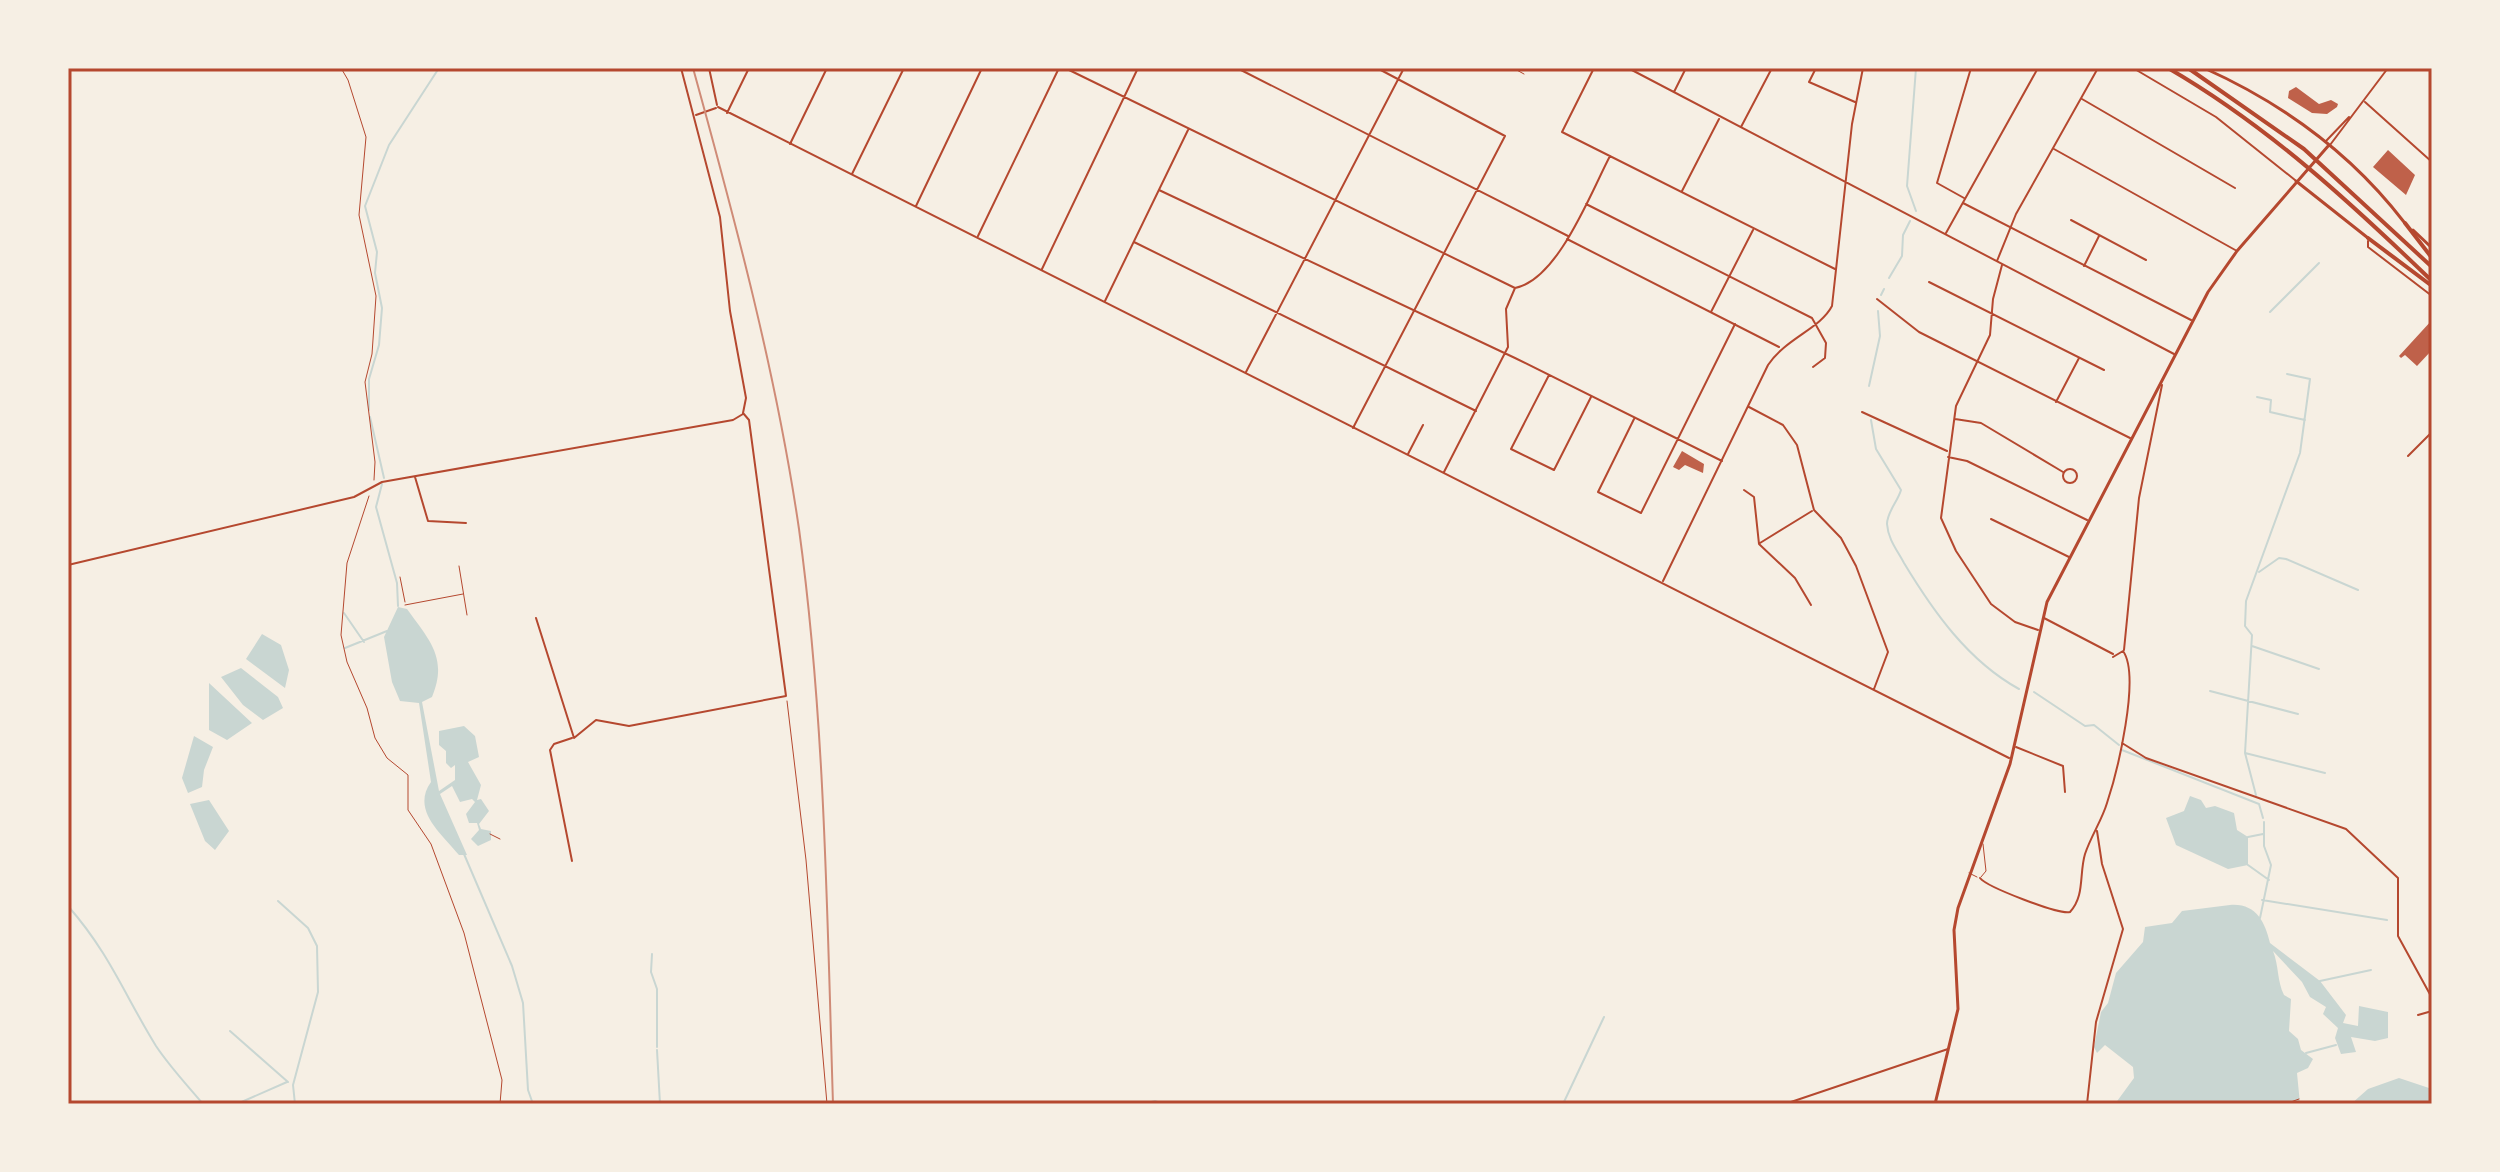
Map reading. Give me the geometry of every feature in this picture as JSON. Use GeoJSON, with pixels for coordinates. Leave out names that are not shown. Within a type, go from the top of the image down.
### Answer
{"type":"FeatureCollection","features":[{"type":"Feature","properties":{"kind":"main road"},"geometry":{"type":"LineString","coordinates":[[2168,68],[2226,104],[2301,160],[2432,284]]}},
{"type":"Feature","properties":{"kind":"main road"},"geometry":{"type":"LineString","coordinates":[[2188,68],[2304,149],[2432,267]]}},
{"type":"Feature","properties":{"kind":"main road"},"geometry":{"type":"LineString","coordinates":[[2405,223],[2432,258]]}},
{"type":"Feature","properties":{"kind":"main road"},"geometry":{"type":"LineString","coordinates":[[2368,238],[2432,284]]}},
{"type":"Feature","properties":{"kind":"street"},"geometry":{"type":"LineString","coordinates":[[572,861],[550,750],[554,744],[574,738],[596,720],[640,725],[786,696],[751,436],[743,413],[746,398],[730,311],[720,217],[681,68]]}},
{"type":"Feature","properties":{"kind":"street"},"geometry":{"type":"LineString","coordinates":[[709,68],[718,107],[727,113],[2012,759]]}},
{"type":"Feature","properties":{"kind":"street"},"geometry":{"type":"LineString","coordinates":[[727,113],[749,68]]}},
{"type":"Feature","properties":{"kind":"street"},"geometry":{"type":"LineString","coordinates":[[789,145],[827,68]]}},
{"type":"Feature","properties":{"kind":"street"},"geometry":{"type":"LineString","coordinates":[[852,175],[904,68]]}},
{"type":"Feature","properties":{"kind":"street"},"geometry":{"type":"LineString","coordinates":[[916,207],[982,68]]}},
{"type":"Feature","properties":{"kind":"street"},"geometry":{"type":"LineString","coordinates":[[977,238],[1059,68]]}},
{"type":"Feature","properties":{"kind":"street"},"geometry":{"type":"LineString","coordinates":[[1065,68],[1515,288],[1530,283],[1545,270],[1567,237],[1610,156]]}},
{"type":"Feature","properties":{"kind":"street"},"geometry":{"type":"LineString","coordinates":[[1041,271],[1138,68]]}},
{"type":"Feature","properties":{"kind":"street"},"geometry":{"type":"LineString","coordinates":[[1237,68],[1781,348]]}},
{"type":"Feature","properties":{"kind":"street"},"geometry":{"type":"LineString","coordinates":[[1353,428],[1505,136],[1377,68]]}},
{"type":"Feature","properties":{"kind":"street"},"geometry":{"type":"LineString","coordinates":[[1245,373],[1404,68]]}},
{"type":"Feature","properties":{"kind":"street"},"geometry":{"type":"LineString","coordinates":[[1594,68],[1562,132],[1836,270]]}},
{"type":"Feature","properties":{"kind":"street"},"geometry":{"type":"LineString","coordinates":[[1628,68],[2174,354]]}},
{"type":"Feature","properties":{"kind":"street"},"geometry":{"type":"LineString","coordinates":[[1674,92],[1686,68]]}},
{"type":"Feature","properties":{"kind":"street"},"geometry":{"type":"LineString","coordinates":[[1741,127],[1772,68]]}},
{"type":"Feature","properties":{"kind":"street"},"geometry":{"type":"LineString","coordinates":[[1816,68],[1809,82],[1856,102]]}},
{"type":"Feature","properties":{"kind":"street"},"geometry":{"type":"LineString","coordinates":[[1663,582],[1748,407],[1781,348],[1815,324],[1832,306],[1845,181],[1863,68]]}},
{"type":"Feature","properties":{"kind":"street"},"geometry":{"type":"LineString","coordinates":[[1971,68],[1937,183],[2010,229],[2192,321]]}},
{"type":"Feature","properties":{"kind":"street"},"geometry":{"type":"LineString","coordinates":[[1946,234],[2038,68]]}},
{"type":"Feature","properties":{"kind":"street"},"geometry":{"type":"LineString","coordinates":[[1997,261],[2010,229],[2098,68]]}},
{"type":"Feature","properties":{"kind":"street"},"geometry":{"type":"LineString","coordinates":[[2133,68],[2210,112],[2368,238],[2368,247],[2432,296]]}},
{"type":"Feature","properties":{"kind":"street"},"geometry":{"type":"LineString","coordinates":[[2204,68],[2270,100],[2327,144],[2373,185],[2405,223],[2432,248]]}},
{"type":"Feature","properties":{"kind":"street"},"geometry":{"type":"LineString","coordinates":[[1935,1104],[1958,1001],[1954,930],[1969,873],[2012,759],[2043,617],[2088,521],[2192,321],[2237,251],[2388,68]]}},
{"type":"Feature","properties":{"kind":"street"},"geometry":{"type":"LineString","coordinates":[[2081,98],[2235,188]]}},
{"type":"Feature","properties":{"kind":"street"},"geometry":{"type":"LineString","coordinates":[[2363,100],[2432,162]]}},
{"type":"Feature","properties":{"kind":"street"},"geometry":{"type":"LineString","coordinates":[[695,116],[718,107]]}},
{"type":"Feature","properties":{"kind":"street"},"geometry":{"type":"LineString","coordinates":[[1681,192],[1720,116]]}},
{"type":"Feature","properties":{"kind":"street"},"geometry":{"type":"LineString","coordinates":[[1104,302],[1189,128]]}},
{"type":"Feature","properties":{"kind":"street"},"geometry":{"type":"LineString","coordinates":[[2053,148],[2237,251]]}},
{"type":"Feature","properties":{"kind":"street"},"geometry":{"type":"LineString","coordinates":[[1159,190],[1549,375],[1722,461]]}},
{"type":"Feature","properties":{"kind":"street"},"geometry":{"type":"LineString","coordinates":[[1585,204],[1812,318],[1826,343],[1825,358],[1813,367]]}},
{"type":"Feature","properties":{"kind":"street"},"geometry":{"type":"LineString","coordinates":[[2071,220],[2146,260]]}},
{"type":"Feature","properties":{"kind":"street"},"geometry":{"type":"LineString","coordinates":[[1711,312],[1754,228]]}},
{"type":"Feature","properties":{"kind":"street"},"geometry":{"type":"LineString","coordinates":[[2084,267],[2100,236]]}},
{"type":"Feature","properties":{"kind":"street"},"geometry":{"type":"LineString","coordinates":[[1134,242],[1476,411]]}},
{"type":"Feature","properties":{"kind":"street"},"geometry":{"type":"LineString","coordinates":[[2003,264],[1993,299],[1990,335],[1962,389],[1954,419],[1940,505],[1945,531],[1991,604],[2015,622],[2040,631]]}},
{"type":"Feature","properties":{"kind":"street"},"geometry":{"type":"LineString","coordinates":[[1929,282],[2104,370]]}},
{"type":"Feature","properties":{"kind":"street"},"geometry":{"type":"LineString","coordinates":[[1443,473],[1505,354],[1506,309],[1515,288]]}},
{"type":"Feature","properties":{"kind":"street"},"geometry":{"type":"LineString","coordinates":[[1877,299],[1914,329],[2131,439]]}},
{"type":"Feature","properties":{"kind":"street"},"geometry":{"type":"LineString","coordinates":[[1635,418],[1598,492],[1641,513],[1735,324]]}},
{"type":"Feature","properties":{"kind":"street"},"geometry":{"type":"LineString","coordinates":[[2056,402],[2079,357]]}},
{"type":"Feature","properties":{"kind":"street"},"geometry":{"type":"LineString","coordinates":[[1549,375],[1511,449],[1554,470],[1592,396]]}},
{"type":"Feature","properties":{"kind":"street"},"geometry":{"type":"LineString","coordinates":[[1980,878],[1987,886],[2034,900],[2059,913],[2070,912],[2079,901],[2083,864],[2097,830],[2122,743],[2129,674],[2128,658],[2123,651],[2137,511],[2163,390],[2160,383]]}},
{"type":"Feature","properties":{"kind":"street"},"geometry":{"type":"LineString","coordinates":[[1748,407],[1778,421],[1797,445],[1814,510],[1848,549],[1881,629],[1888,657],[1874,689]]}},
{"type":"Feature","properties":{"kind":"street"},"geometry":{"type":"LineString","coordinates":[[1862,412],[1948,451]]}},
{"type":"Feature","properties":{"kind":"street"},"geometry":{"type":"LineString","coordinates":[[68,565],[354,497],[371,488],[414,476],[733,420],[743,413]]}},
{"type":"Feature","properties":{"kind":"street"},"geometry":{"type":"LineString","coordinates":[[1954,419],[1981,423],[2063,472]]}},
{"type":"Feature","properties":{"kind":"street"},"geometry":{"type":"LineString","coordinates":[[1407,455],[1423,425]]}},
{"type":"Feature","properties":{"kind":"street"},"geometry":{"type":"LineString","coordinates":[[2408,456],[2432,432]]}},
{"type":"Feature","properties":{"kind":"street"},"geometry":{"type":"LineString","coordinates":[[1948,457],[1967,461],[2088,521]]}},
{"type":"Feature","properties":{"kind":"street"},"geometry":{"type":"LineString","coordinates":[[414,476],[428,521],[466,523]]}},
{"type":"Feature","properties":{"kind":"street"},"geometry":{"type":"LineString","coordinates":[[1744,490],[1754,497],[1759,544],[1795,578],[1811,605]]}},
{"type":"Feature","properties":{"kind":"street"},"geometry":{"type":"LineString","coordinates":[[1759,544],[1814,510]]}},
{"type":"Feature","properties":{"kind":"street"},"geometry":{"type":"LineString","coordinates":[[1991,519],[2070,557]]}},
{"type":"Feature","properties":{"kind":"street"},"geometry":{"type":"LineString","coordinates":[[2043,617],[2114,655],[2123,651]]}},
{"type":"Feature","properties":{"kind":"street"},"geometry":{"type":"LineString","coordinates":[[536,618],[574,738]]}},
{"type":"Feature","properties":{"kind":"street"},"geometry":{"type":"LineString","coordinates":[[2122,743],[2146,758],[2350,831],[2398,878],[2398,936],[2432,998]]}},
{"type":"Feature","properties":{"kind":"street"},"geometry":{"type":"LineString","coordinates":[[2014,746],[2063,766],[2065,792]]}},
{"type":"Feature","properties":{"kind":"street"},"geometry":{"type":"LineString","coordinates":[[2087,1104],[2096,1022],[2123,929],[2102,864],[2097,830]]}},
{"type":"Feature","properties":{"kind":"street"},"geometry":{"type":"LineString","coordinates":[[2418,1015],[2432,1011]]}},
{"type":"Feature","properties":{"kind":"street"},"geometry":{"type":"LineString","coordinates":[[1785,1104],[1949,1049]]}},
{"type":"Feature","properties":{"kind":"lane"},"geometry":{"type":"LineString","coordinates":[[1513,68],[1524,74]]}},
{"type":"Feature","properties":{"kind":"lane"},"geometry":{"type":"LineString","coordinates":[[1969,873],[1980,878],[1986,871],[1982,839]]}},
{"type":"Feature","properties":{"kind":"path"},"geometry":{"type":"LineString","coordinates":[[341,68],[348,80],[366,137],[359,215],[376,296],[372,354],[365,382],[375,462],[371,488],[344,579],[341,624],[344,652],[384,754],[408,775],[408,810],[431,844],[464,933],[485,1003],[502,1080],[500,1104]]}},
{"type":"Feature","properties":{"kind":"path"},"geometry":{"type":"LineString","coordinates":[[459,566],[467,615]]}},
{"type":"Feature","properties":{"kind":"path"},"geometry":{"type":"LineString","coordinates":[[400,577],[406,607],[463,594]]}},
{"type":"Feature","properties":{"kind":"path"},"geometry":{"type":"LineString","coordinates":[[438,599],[440,607]]}},
{"type":"Feature","properties":{"kind":"path"},"geometry":{"type":"LineString","coordinates":[[786,696],[806,860],[827,1104]]}},
{"type":"Feature","properties":{"kind":"path"},"geometry":{"type":"LineString","coordinates":[[490,834],[500,839]]}},
{"type":"Feature","properties":{"kind":"path"},"geometry":{"type":"LineString","coordinates":[[2288,1103],[2299,1099]]}},
{"type":"Feature","properties":{"kind":"shaded area"},"geometry":{"type":"Polygon","coordinates":[[[398,607],[407,609],[429,641],[437,660],[438,671],[432,697],[422,702],[439,791],[455,780],[455,765],[451,768],[446,763],[446,751],[439,745],[439,731],[464,726],[475,736],[479,757],[468,762],[481,785],[477,800],[481,799],[489,811],[479,824],[481,829],[491,831],[491,840],[478,846],[471,839],[479,830],[477,823],[469,823],[466,814],[475,802],[472,799],[460,802],[452,786],[440,794],[467,855],[459,855],[426,812],[424,802],[431,782],[419,703],[400,701],[392,682],[384,637],[398,607]]]}},
{"type":"Feature","properties":{"kind":"shaded area"},"geometry":{"type":"Polygon","coordinates":[[[262,634],[281,645],[289,670],[285,688],[246,659],[262,634]]]}},
{"type":"Feature","properties":{"kind":"shaded area"},"geometry":{"type":"Polygon","coordinates":[[[241,668],[278,697],[283,708],[263,720],[243,705],[221,677],[241,668]]]}},
{"type":"Feature","properties":{"kind":"shaded area"},"geometry":{"type":"Polygon","coordinates":[[[209,683],[252,723],[227,740],[209,730],[209,683]]]}},
{"type":"Feature","properties":{"kind":"shaded area"},"geometry":{"type":"Polygon","coordinates":[[[194,736],[213,747],[204,770],[202,787],[188,793],[182,778],[194,736]]]}},
{"type":"Feature","properties":{"kind":"shaded area"},"geometry":{"type":"Polygon","coordinates":[[[2190,796],[2201,800],[2206,808],[2215,806],[2234,813],[2237,830],[2248,837],[2248,865],[2228,869],[2176,845],[2166,818],[2184,811],[2190,796]]]}},
{"type":"Feature","properties":{"kind":"shaded area"},"geometry":{"type":"Polygon","coordinates":[[[209,800],[229,831],[215,850],[205,841],[190,804],[209,800]]]}},
{"type":"Feature","properties":{"kind":"shaded area"},"geometry":{"type":"Polygon","coordinates":[[[2230,905],[2247,907],[2258,915],[2270,943],[2320,981],[2346,1015],[2343,1023],[2358,1026],[2359,1006],[2388,1012],[2388,1038],[2375,1041],[2351,1037],[2356,1052],[2341,1054],[2335,1038],[2338,1028],[2323,1014],[2326,1007],[2310,997],[2302,982],[2273,951],[2282,990],[2291,999],[2289,1031],[2298,1039],[2301,1050],[2313,1059],[2308,1068],[2297,1073],[2300,1104],[2115,1104],[2134,1078],[2133,1067],[2105,1045],[2097,1053],[2094,1047],[2101,1012],[2108,1003],[2116,973],[2143,942],[2145,927],[2172,923],[2182,911],[2230,905]]]}},
{"type":"Feature","properties":{"kind":"shaded area"},"geometry":{"type":"Polygon","coordinates":[[[2399,1078],[2432,1089],[2432,1104],[2351,1104],[2368,1089],[2399,1078]]]}},
{"type":"Feature","properties":{"kind":"building"},"geometry":{"type":"Polygon","coordinates":[[[2296,87],[2319,104],[2331,100],[2338,104],[2337,107],[2327,114],[2312,113],[2288,98],[2289,91],[2296,87]]]}},
{"type":"Feature","properties":{"kind":"building"},"geometry":{"type":"Polygon","coordinates":[[[2388,150],[2415,175],[2406,195],[2373,167],[2388,150]]]}},
{"type":"Feature","properties":{"kind":"building"},"geometry":{"type":"Polygon","coordinates":[[[2432,320],[2432,350],[2417,366],[2405,355],[2401,358],[2399,356],[2432,320]]]}},
{"type":"Feature","properties":{"kind":"building"},"geometry":{"type":"Polygon","coordinates":[[[1682,451],[1704,464],[1703,473],[1685,465],[1679,470],[1673,467],[1682,451]]]}},
{"type":"Feature","properties":{"kind":"waterway"},"geometry":{"type":"LineString","coordinates":[[369,410],[369,379],[379,345],[382,308],[375,273],[377,252],[365,206],[389,145],[439,68]]}},
{"type":"Feature","properties":{"kind":"waterway"},"geometry":{"type":"LineString","coordinates":[[1916,68],[1907,186],[1916,211]]}},
{"type":"Feature","properties":{"kind":"waterway"},"geometry":{"type":"LineString","coordinates":[[1889,278],[1902,256],[1903,235],[1910,221]]}},
{"type":"Feature","properties":{"kind":"waterway"},"geometry":{"type":"LineString","coordinates":[[2270,312],[2319,263]]}},
{"type":"Feature","properties":{"kind":"waterway"},"geometry":{"type":"LineString","coordinates":[[1881,295],[1884,289]]}},
{"type":"Feature","properties":{"kind":"waterway"},"geometry":{"type":"LineString","coordinates":[[1869,386],[1880,336],[1878,311]]}},
{"type":"Feature","properties":{"kind":"waterway"},"geometry":{"type":"LineString","coordinates":[[2256,795],[2245,753],[2252,635],[2245,626],[2246,601],[2300,453],[2310,379],[2287,374]]}},
{"type":"Feature","properties":{"kind":"waterway"},"geometry":{"type":"LineString","coordinates":[[2257,397],[2271,400],[2270,412],[2305,420]]}},
{"type":"Feature","properties":{"kind":"waterway"},"geometry":{"type":"LineString","coordinates":[[370,417],[384,478]]}},
{"type":"Feature","properties":{"kind":"waterway"},"geometry":{"type":"LineString","coordinates":[[1871,420],[1876,449],[1901,490],[1887,524],[1896,549],[1953,634],[1984,664],[2019,689]]}},
{"type":"Feature","properties":{"kind":"waterway"},"geometry":{"type":"LineString","coordinates":[[382,484],[376,507],[397,583],[398,606]]}},
{"type":"Feature","properties":{"kind":"waterway"},"geometry":{"type":"LineString","coordinates":[[2259,572],[2279,558],[2286,559],[2358,590]]}},
{"type":"Feature","properties":{"kind":"waterway"},"geometry":{"type":"LineString","coordinates":[[344,613],[364,642]]}},
{"type":"Feature","properties":{"kind":"waterway"},"geometry":{"type":"LineString","coordinates":[[345,648],[387,631]]}},
{"type":"Feature","properties":{"kind":"waterway"},"geometry":{"type":"LineString","coordinates":[[2252,646],[2319,669]]}},
{"type":"Feature","properties":{"kind":"waterway"},"geometry":{"type":"LineString","coordinates":[[2210,691],[2298,714]]}},
{"type":"Feature","properties":{"kind":"waterway"},"geometry":{"type":"LineString","coordinates":[[2034,692],[2085,726],[2094,725],[2119,745]]}},
{"type":"Feature","properties":{"kind":"waterway"},"geometry":{"type":"LineString","coordinates":[[2122,750],[2259,804],[2263,818]]}},
{"type":"Feature","properties":{"kind":"waterway"},"geometry":{"type":"LineString","coordinates":[[2245,753],[2325,773]]}},
{"type":"Feature","properties":{"kind":"waterway"},"geometry":{"type":"LineString","coordinates":[[2260,918],[2271,865],[2264,846],[2264,822]]}},
{"type":"Feature","properties":{"kind":"waterway"},"geometry":{"type":"LineString","coordinates":[[2248,837],[2263,834]]}},
{"type":"Feature","properties":{"kind":"waterway"},"geometry":{"type":"LineString","coordinates":[[464,854],[512,966],[523,1003],[528,1090],[533,1104]]}},
{"type":"Feature","properties":{"kind":"waterway"},"geometry":{"type":"LineString","coordinates":[[2248,865],[2269,880]]}},
{"type":"Feature","properties":{"kind":"waterway"},"geometry":{"type":"LineString","coordinates":[[2262,900],[2387,920]]}},
{"type":"Feature","properties":{"kind":"waterway"},"geometry":{"type":"LineString","coordinates":[[278,901],[308,928],[317,946],[318,992],[293,1085],[295,1104]]}},
{"type":"Feature","properties":{"kind":"waterway"},"geometry":{"type":"LineString","coordinates":[[68,906],[106,958],[156,1046],[203,1104]]}},
{"type":"Feature","properties":{"kind":"waterway"},"geometry":{"type":"LineString","coordinates":[[652,954],[651,972],[657,989],[657,1047]]}},
{"type":"Feature","properties":{"kind":"waterway"},"geometry":{"type":"LineString","coordinates":[[2320,981],[2371,970]]}},
{"type":"Feature","properties":{"kind":"waterway"},"geometry":{"type":"LineString","coordinates":[[1563,1104],[1604,1017]]}},
{"type":"Feature","properties":{"kind":"waterway"},"geometry":{"type":"LineString","coordinates":[[230,1031],[288,1082]]}},
{"type":"Feature","properties":{"kind":"waterway"},"geometry":{"type":"LineString","coordinates":[[2306,1053],[2336,1045]]}},
{"type":"Feature","properties":{"kind":"waterway"},"geometry":{"type":"LineString","coordinates":[[657,1050],[660,1104]]}},
{"type":"Feature","properties":{"kind":"waterway"},"geometry":{"type":"LineString","coordinates":[[237,1104],[287,1082]]}},
{"type":"Feature","properties":{"kind":"waterway"},"geometry":{"type":"LineString","coordinates":[[1144,1104],[1155,1101],[1163,1104]]}},
{"type":"Feature","properties":{"kind":"railway"},"geometry":{"type":"LineString","coordinates":[[693,68],[766,354],[799,529],[820,744],[833,1104]]}}]}
